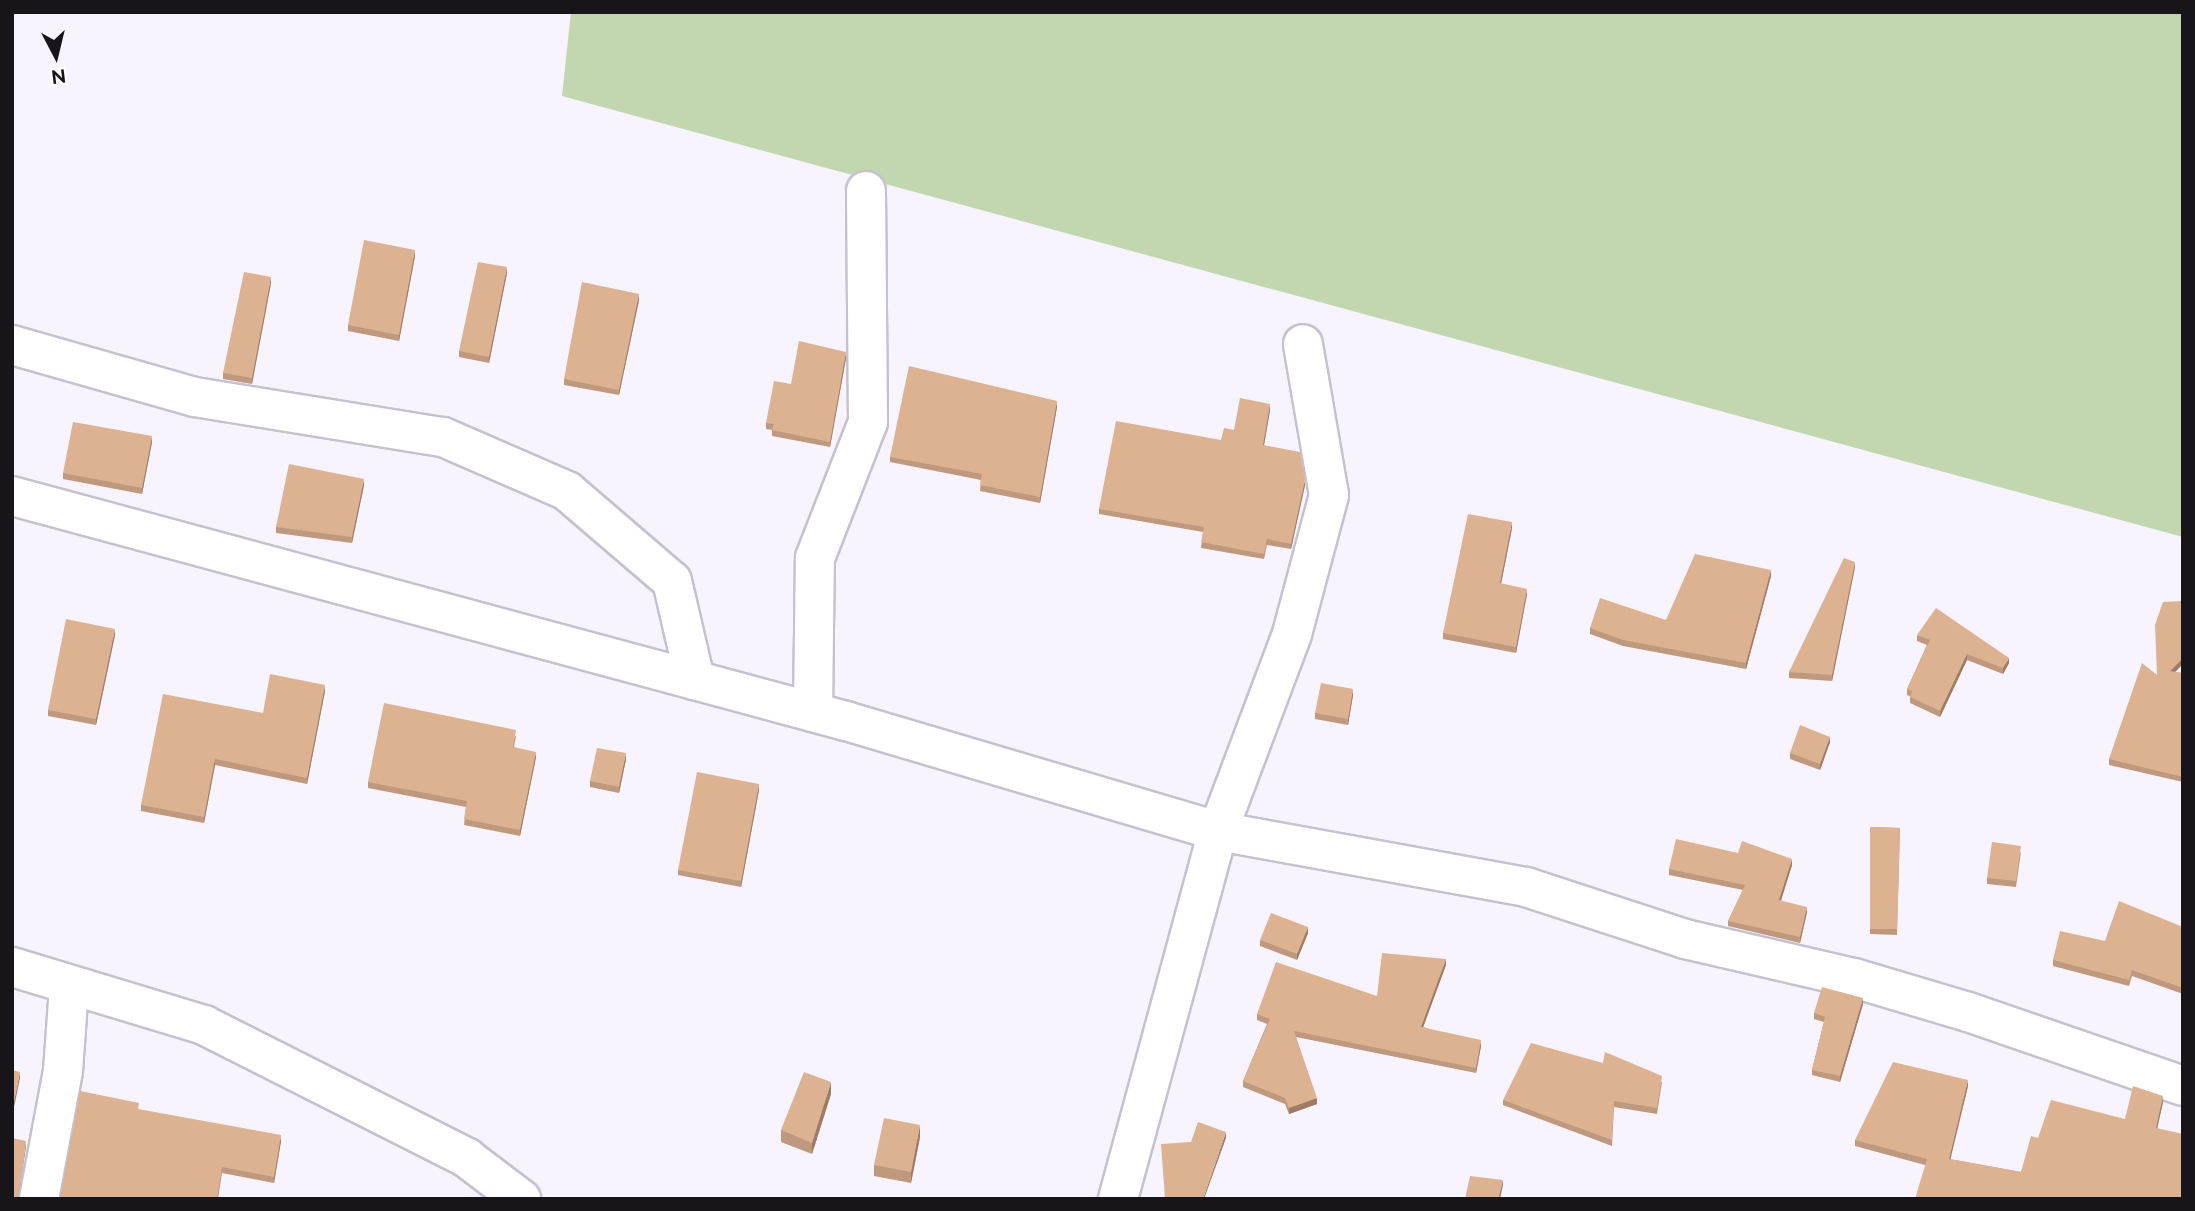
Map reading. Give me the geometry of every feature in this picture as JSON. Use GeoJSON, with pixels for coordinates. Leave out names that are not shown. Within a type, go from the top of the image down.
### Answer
{"type":"FeatureCollection","features":[{"type":"Feature","properties":{"kind":"street"},"geometry":{"type":"LineString","coordinates":[[813,712],[815,558],[869,422],[866,191]]}},
{"type":"Feature","properties":{"kind":"street"},"geometry":{"type":"LineString","coordinates":[[1118,1199],[1218,831],[1292,634],[1329,495],[1303,344]]}},
{"type":"Feature","properties":{"kind":"street"},"geometry":{"type":"LineString","coordinates":[[12,345],[195,397],[443,437],[567,491],[672,581],[695,680]]}},
{"type":"Feature","properties":{"kind":"street"},"geometry":{"type":"LineString","coordinates":[[12,496],[813,712],[1218,831],[1526,887],[1685,939],[1854,978],[1942,1004],[2183,1086]]}},
{"type":"Feature","properties":{"kind":"street"},"geometry":{"type":"LineString","coordinates":[[12,967],[69,987],[204,1025],[467,1158],[521,1199]]}},
{"type":"Feature","properties":{"kind":"street"},"geometry":{"type":"LineString","coordinates":[[39,1199],[63,1071],[69,987]]}},
{"type":"Feature","properties":{"kind":"green space"},"geometry":{"type":"Polygon","coordinates":[[[571,12],[2183,12],[2183,537],[562,96],[571,12]]]}},
{"type":"Feature","properties":{"kind":"building"},"geometry":{"type":"Polygon","coordinates":[[[364,240],[415,250],[399,335],[348,325],[364,240]]]}},
{"type":"Feature","properties":{"kind":"building"},"geometry":{"type":"Polygon","coordinates":[[[478,262],[507,267],[489,357],[459,351],[478,262]]]}},
{"type":"Feature","properties":{"kind":"building"},"geometry":{"type":"Polygon","coordinates":[[[244,272],[271,277],[252,378],[223,373],[244,272]]]}},
{"type":"Feature","properties":{"kind":"building"},"geometry":{"type":"Polygon","coordinates":[[[582,282],[639,294],[619,390],[564,379],[582,282]]]}},
{"type":"Feature","properties":{"kind":"building"},"geometry":{"type":"Polygon","coordinates":[[[799,341],[846,352],[830,442],[772,430],[774,424],[766,423],[774,381],[791,384],[799,341]]]}},
{"type":"Feature","properties":{"kind":"building"},"geometry":{"type":"Polygon","coordinates":[[[909,366],[1057,401],[1040,497],[980,485],[982,474],[890,457],[909,366]]]}},
{"type":"Feature","properties":{"kind":"building"},"geometry":{"type":"Polygon","coordinates":[[[1240,398],[1270,404],[1263,445],[1300,452],[1305,480],[1291,544],[1267,539],[1264,554],[1201,542],[1204,527],[1099,509],[1116,421],[1221,440],[1224,428],[1234,430],[1240,398]]]}},
{"type":"Feature","properties":{"kind":"building"},"geometry":{"type":"Polygon","coordinates":[[[73,422],[152,436],[142,488],[63,473],[73,422]]]}},
{"type":"Feature","properties":{"kind":"building"},"geometry":{"type":"Polygon","coordinates":[[[289,464],[364,479],[352,537],[276,527],[289,464]]]}},
{"type":"Feature","properties":{"kind":"building"},"geometry":{"type":"Polygon","coordinates":[[[1468,514],[1512,522],[1500,583],[1527,589],[1516,647],[1443,633],[1468,514]]]}},
{"type":"Feature","properties":{"kind":"building"},"geometry":{"type":"Polygon","coordinates":[[[1695,554],[1771,570],[1746,663],[1623,640],[1590,628],[1600,598],[1666,620],[1695,554]]]}},
{"type":"Feature","properties":{"kind":"building"},"geometry":{"type":"Polygon","coordinates":[[[1844,558],[1855,562],[1832,675],[1789,672],[1844,558]]]}},
{"type":"Feature","properties":{"kind":"building"},"geometry":{"type":"Polygon","coordinates":[[[2183,601],[2183,658],[2170,671],[2183,673],[2183,777],[2109,759],[2142,663],[2157,675],[2155,625],[2163,602],[2183,601]]]}},
{"type":"Feature","properties":{"kind":"building"},"geometry":{"type":"Polygon","coordinates":[[[1936,608],[2009,658],[2003,668],[1967,654],[1940,711],[1910,697],[1912,691],[1907,689],[1930,640],[1917,635],[1936,608]]]}},
{"type":"Feature","properties":{"kind":"building"},"geometry":{"type":"Polygon","coordinates":[[[66,619],[115,629],[96,719],[48,710],[66,619]]]}},
{"type":"Feature","properties":{"kind":"building"},"geometry":{"type":"Polygon","coordinates":[[[270,674],[325,685],[307,778],[215,759],[204,817],[141,805],[163,694],[263,713],[270,674]]]}},
{"type":"Feature","properties":{"kind":"building"},"geometry":{"type":"Polygon","coordinates":[[[1321,683],[1353,689],[1348,719],[1315,713],[1321,683]]]}},
{"type":"Feature","properties":{"kind":"building"},"geometry":{"type":"Polygon","coordinates":[[[384,703],[516,730],[513,747],[536,752],[520,830],[464,819],[467,801],[368,782],[384,703]]]}},
{"type":"Feature","properties":{"kind":"building"},"geometry":{"type":"Polygon","coordinates":[[[1800,725],[1830,737],[1820,764],[1790,753],[1800,725]]]}},
{"type":"Feature","properties":{"kind":"building"},"geometry":{"type":"Polygon","coordinates":[[[597,748],[626,753],[619,787],[590,781],[597,748]]]}},
{"type":"Feature","properties":{"kind":"building"},"geometry":{"type":"Polygon","coordinates":[[[697,772],[759,784],[741,881],[678,870],[697,772]]]}},
{"type":"Feature","properties":{"kind":"building"},"geometry":{"type":"Polygon","coordinates":[[[1870,827],[1900,828],[1897,929],[1870,929],[1870,827]]]}},
{"type":"Feature","properties":{"kind":"building"},"geometry":{"type":"Polygon","coordinates":[[[1676,839],[1738,853],[1742,841],[1792,859],[1779,900],[1807,907],[1800,937],[1728,921],[1745,885],[1669,869],[1676,839]]]}},
{"type":"Feature","properties":{"kind":"building"},"geometry":{"type":"Polygon","coordinates":[[[1992,842],[2021,846],[2016,881],[1987,878],[1992,842]]]}},
{"type":"Feature","properties":{"kind":"building"},"geometry":{"type":"Polygon","coordinates":[[[2119,901],[2183,927],[2183,988],[2132,970],[2129,980],[2053,960],[2060,931],[2105,941],[2119,901]]]}},
{"type":"Feature","properties":{"kind":"building"},"geometry":{"type":"Polygon","coordinates":[[[1271,913],[1308,927],[1297,954],[1260,940],[1271,913]]]}},
{"type":"Feature","properties":{"kind":"building"},"geometry":{"type":"Polygon","coordinates":[[[1382,953],[1446,959],[1421,1027],[1481,1040],[1476,1068],[1294,1031],[1317,1098],[1289,1108],[1285,1098],[1243,1081],[1270,1019],[1257,1014],[1276,962],[1377,996],[1382,953]]]}},
{"type":"Feature","properties":{"kind":"building"},"geometry":{"type":"Polygon","coordinates":[[[1822,987],[1863,998],[1840,1076],[1812,1070],[1825,1017],[1814,1013],[1822,987]]]}},
{"type":"Feature","properties":{"kind":"building"},"geometry":{"type":"Polygon","coordinates":[[[1531,1043],[1603,1063],[1605,1052],[1662,1076],[1657,1108],[1614,1101],[1612,1140],[1503,1100],[1531,1043]]]}},
{"type":"Feature","properties":{"kind":"building"},"geometry":{"type":"Polygon","coordinates":[[[1893,1062],[1968,1080],[1949,1159],[2021,1172],[2031,1136],[2038,1138],[2051,1100],[2125,1119],[2133,1086],[2163,1096],[2156,1128],[2183,1134],[2183,1199],[1915,1199],[1927,1159],[1855,1140],[1893,1062]]]}},
{"type":"Feature","properties":{"kind":"building"},"geometry":{"type":"Polygon","coordinates":[[[12,1070],[20,1072],[12,1111],[12,1070]]]}},
{"type":"Feature","properties":{"kind":"building"},"geometry":{"type":"Polygon","coordinates":[[[804,1072],[831,1082],[812,1143],[781,1130],[804,1072]]]}},
{"type":"Feature","properties":{"kind":"building"},"geometry":{"type":"Polygon","coordinates":[[[80,1091],[139,1103],[138,1109],[281,1135],[274,1177],[222,1167],[217,1199],[60,1199],[80,1091]]]}},
{"type":"Feature","properties":{"kind":"building"},"geometry":{"type":"Polygon","coordinates":[[[884,1118],[920,1125],[911,1172],[874,1165],[884,1118]]]}},
{"type":"Feature","properties":{"kind":"building"},"geometry":{"type":"Polygon","coordinates":[[[1198,1122],[1226,1132],[1203,1199],[1165,1199],[1161,1144],[1191,1142],[1198,1122]]]}},
{"type":"Feature","properties":{"kind":"building"},"geometry":{"type":"Polygon","coordinates":[[[12,1138],[26,1141],[18,1199],[12,1199],[12,1138]]]}},
{"type":"Feature","properties":{"kind":"building"},"geometry":{"type":"Polygon","coordinates":[[[1470,1176],[1503,1180],[1498,1199],[1465,1199],[1470,1176]]]}}]}
